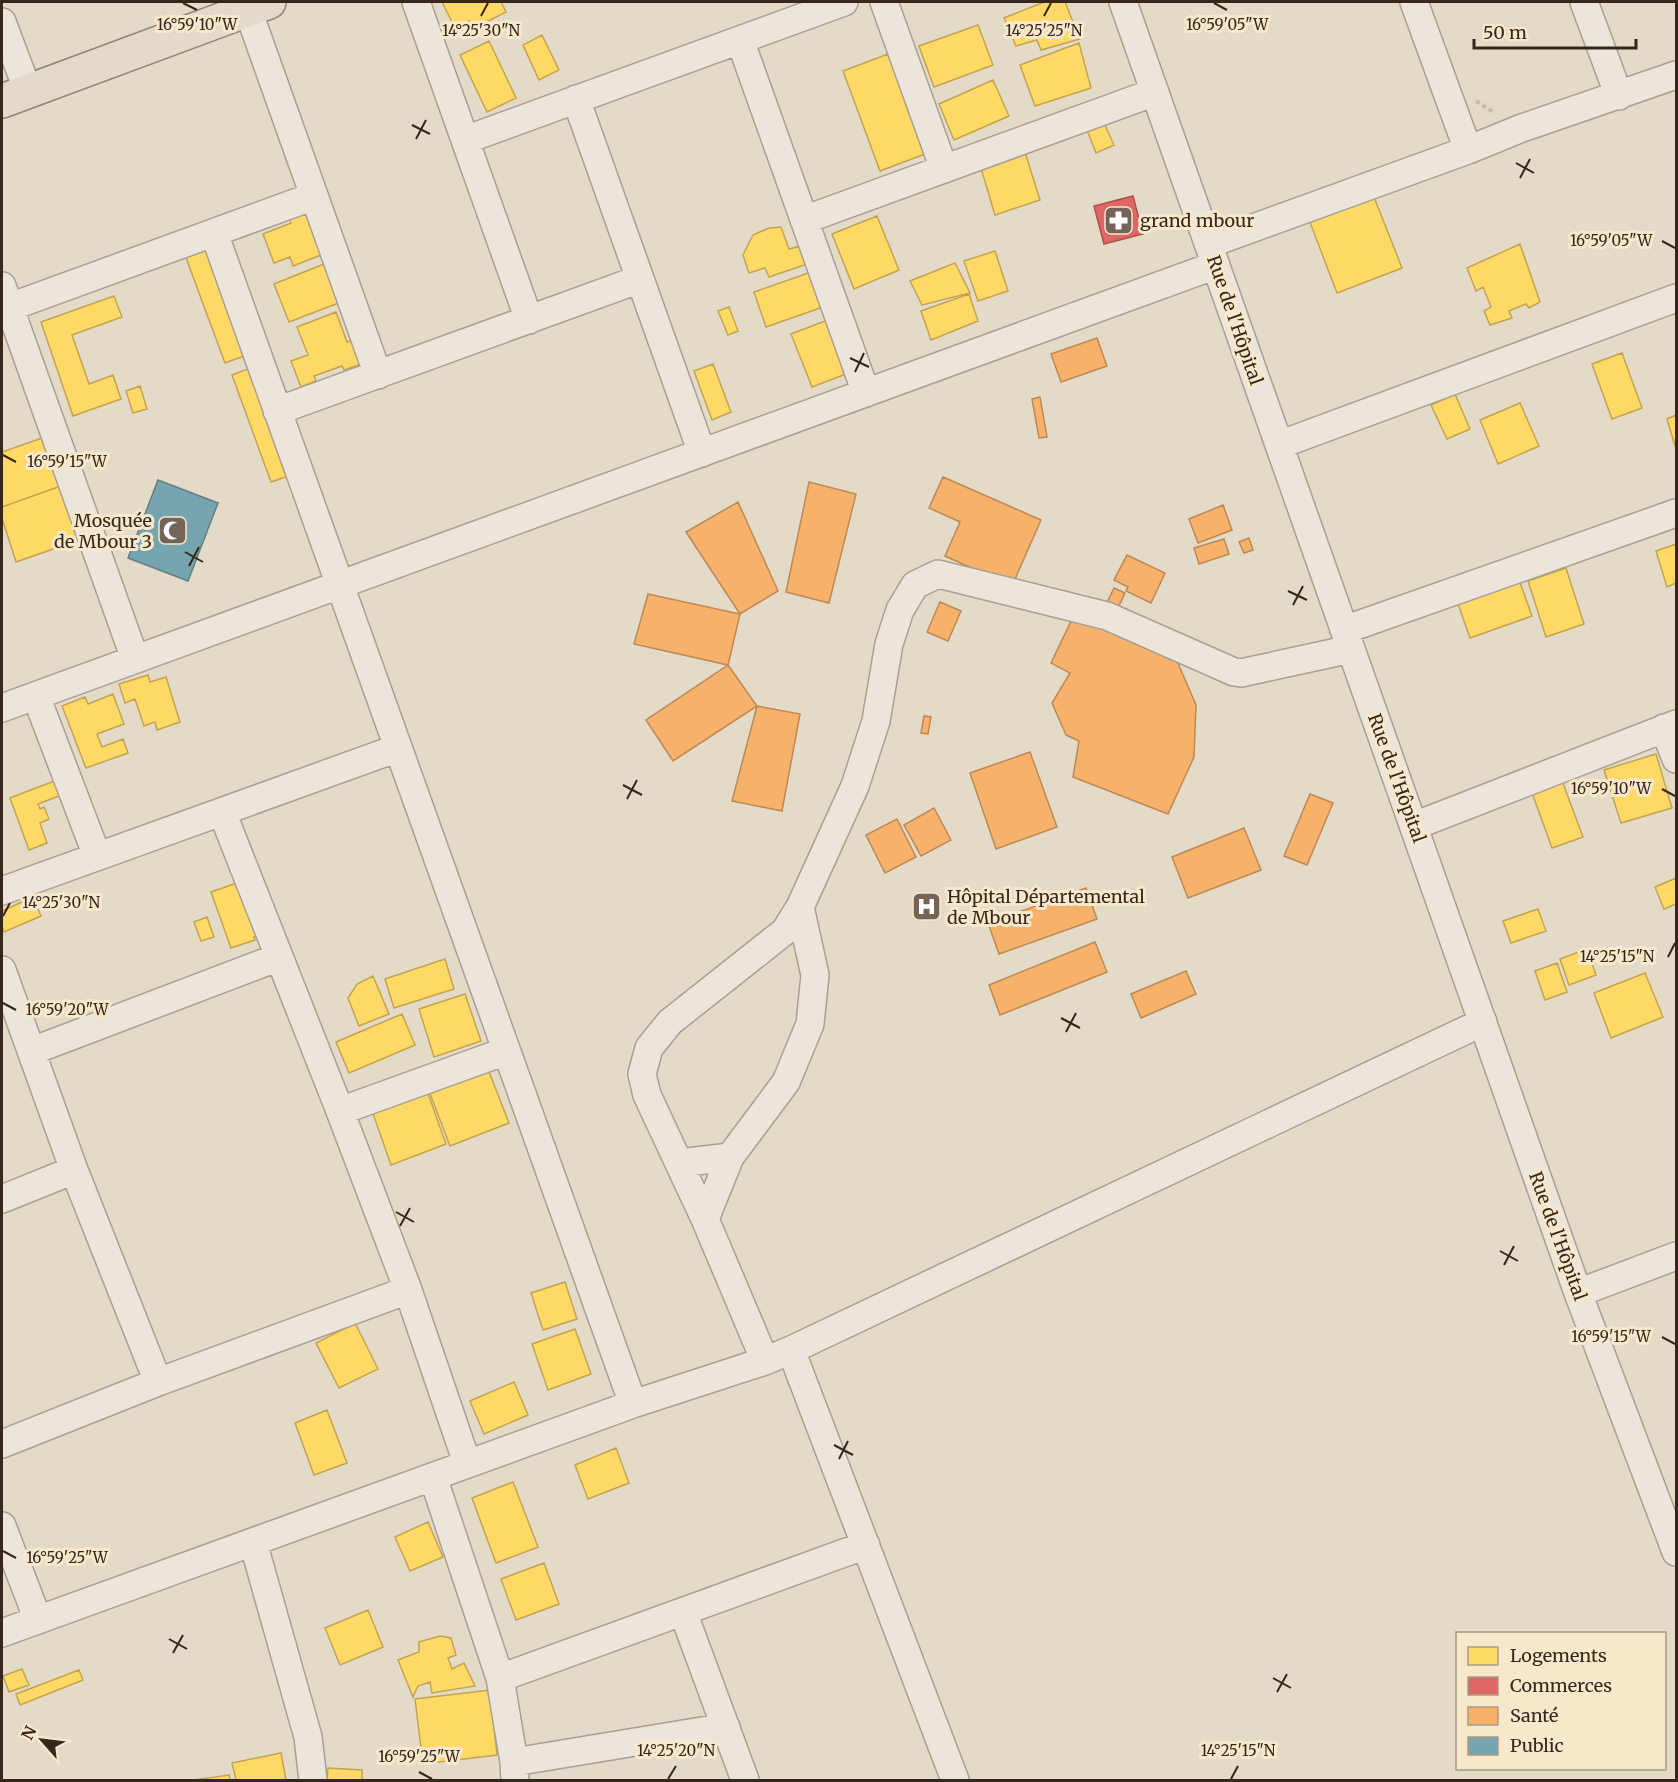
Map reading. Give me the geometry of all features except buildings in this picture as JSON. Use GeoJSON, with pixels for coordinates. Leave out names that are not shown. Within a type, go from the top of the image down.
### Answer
{"type":"FeatureCollection","features":[{"type":"Feature","properties":{"kind":"main road"},"geometry":{"type":"LineString","coordinates":[[15,96],[254,4]]}},
{"type":"Feature","properties":{"kind":"street"},"geometry":{"type":"LineString","coordinates":[[416,2],[529,320]]}},
{"type":"Feature","properties":{"kind":"street"},"geometry":{"type":"LineString","coordinates":[[465,140],[844,2]]}},
{"type":"Feature","properties":{"kind":"street"},"geometry":{"type":"LineString","coordinates":[[884,2],[944,169]]}},
{"type":"Feature","properties":{"kind":"street","name":"Rue de l'Hôpital"},"geometry":{"type":"LineString","coordinates":[[1123,2],[1578,1293],[1677,1552]]}},
{"type":"Feature","properties":{"kind":"street"},"geometry":{"type":"LineString","coordinates":[[1414,2],[1468,150]]}},
{"type":"Feature","properties":{"kind":"street"},"geometry":{"type":"LineString","coordinates":[[1584,2],[1619,96]]}},
{"type":"Feature","properties":{"kind":"street"},"geometry":{"type":"LineString","coordinates":[[254,4],[314,196],[378,375]]}},
{"type":"Feature","properties":{"kind":"street"},"geometry":{"type":"LineString","coordinates":[[2,22],[15,96]]}},
{"type":"Feature","properties":{"kind":"street"},"geometry":{"type":"LineString","coordinates":[[740,40],[866,393]]}},
{"type":"Feature","properties":{"kind":"street"},"geometry":{"type":"LineString","coordinates":[[2,708],[866,393],[1522,128],[1677,75]]}},
{"type":"Feature","properties":{"kind":"street"},"geometry":{"type":"LineString","coordinates":[[804,220],[1155,92]]}},
{"type":"Feature","properties":{"kind":"street"},"geometry":{"type":"LineString","coordinates":[[576,99],[702,453]]}},
{"type":"Feature","properties":{"kind":"street"},"geometry":{"type":"LineString","coordinates":[[135,659],[4,301],[214,233],[314,196]]}},
{"type":"Feature","properties":{"kind":"street"},"geometry":{"type":"LineString","coordinates":[[214,233],[633,1404]]}},
{"type":"Feature","properties":{"kind":"street"},"geometry":{"type":"LineString","coordinates":[[278,411],[640,279]]}},
{"type":"Feature","properties":{"kind":"street"},"geometry":{"type":"LineString","coordinates":[[1279,445],[1677,298]]}},
{"type":"Feature","properties":{"kind":"street"},"geometry":{"type":"LineString","coordinates":[[765,1361],[705,1219],[647,1095],[642,1074],[649,1048],[670,1022],[785,931],[800,907],[855,786],[876,721],[889,644],[900,610],[915,585],[938,574],[1107,616],[1234,672],[1241,673],[1347,640],[1677,513]]}},
{"type":"Feature","properties":{"kind":"street"},"geometry":{"type":"LineString","coordinates":[[36,696],[97,856]]}},
{"type":"Feature","properties":{"kind":"street"},"geometry":{"type":"LineString","coordinates":[[1414,826],[1670,726],[1677,759]]}},
{"type":"Feature","properties":{"kind":"street"},"geometry":{"type":"LineString","coordinates":[[2,891],[398,748]]}},
{"type":"Feature","properties":{"kind":"street"},"geometry":{"type":"LineString","coordinates":[[222,812],[408,1290],[467,1463]]}},
{"type":"Feature","properties":{"kind":"street"},"geometry":{"type":"LineString","coordinates":[[705,1219],[730,1157],[786,1082],[810,1024],[815,975],[800,907]]}},
{"type":"Feature","properties":{"kind":"street"},"geometry":{"type":"LineString","coordinates":[[32,1051],[279,957]]}},
{"type":"Feature","properties":{"kind":"street"},"geometry":{"type":"LineString","coordinates":[[2,970],[74,1170],[158,1382]]}},
{"type":"Feature","properties":{"kind":"street"},"geometry":{"type":"LineString","coordinates":[[2,1633],[467,1463],[633,1404],[765,1361],[1483,1022]]}},
{"type":"Feature","properties":{"kind":"street"},"geometry":{"type":"LineString","coordinates":[[340,1111],[506,1051]]}},
{"type":"Feature","properties":{"kind":"street"},"geometry":{"type":"LineString","coordinates":[[679,1163],[730,1157]]}},
{"type":"Feature","properties":{"kind":"street"},"geometry":{"type":"LineString","coordinates":[[2,1199],[74,1170]]}},
{"type":"Feature","properties":{"kind":"street"},"geometry":{"type":"LineString","coordinates":[[1578,1293],[1677,1256]]}},
{"type":"Feature","properties":{"kind":"street"},"geometry":{"type":"LineString","coordinates":[[2,1444],[158,1382],[408,1290]]}},
{"type":"Feature","properties":{"kind":"street"},"geometry":{"type":"LineString","coordinates":[[791,1350],[955,1780]]}},
{"type":"Feature","properties":{"kind":"street"},"geometry":{"type":"LineString","coordinates":[[433,1476],[500,1678],[514,1771],[726,1727]]}},
{"type":"Feature","properties":{"kind":"street"},"geometry":{"type":"LineString","coordinates":[[2,1527],[38,1620]]}},
{"type":"Feature","properties":{"kind":"street"},"geometry":{"type":"LineString","coordinates":[[253,1542],[308,1737],[313,1780]]}},
{"type":"Feature","properties":{"kind":"street"},"geometry":{"type":"LineString","coordinates":[[500,1678],[866,1545]]}},
{"type":"Feature","properties":{"kind":"street"},"geometry":{"type":"LineString","coordinates":[[683,1612],[746,1780]]}},
{"type":"Feature","properties":{"kind":"path"},"geometry":{"type":"LineString","coordinates":[[1444,84],[1522,128]]}},
{"type":"Feature","properties":{"kind":"place","name":"grand mbour"},"geometry":{"type":"Point","coordinates":[1119,220]}},
{"type":"Feature","properties":{"kind":"place","name":"Mosquée de Mbour 3"},"geometry":{"type":"Point","coordinates":[173,530]}},
{"type":"Feature","properties":{"kind":"place","name":"Hôpital Départemental de Mbour"},"geometry":{"type":"Point","coordinates":[926,906]}}]}
